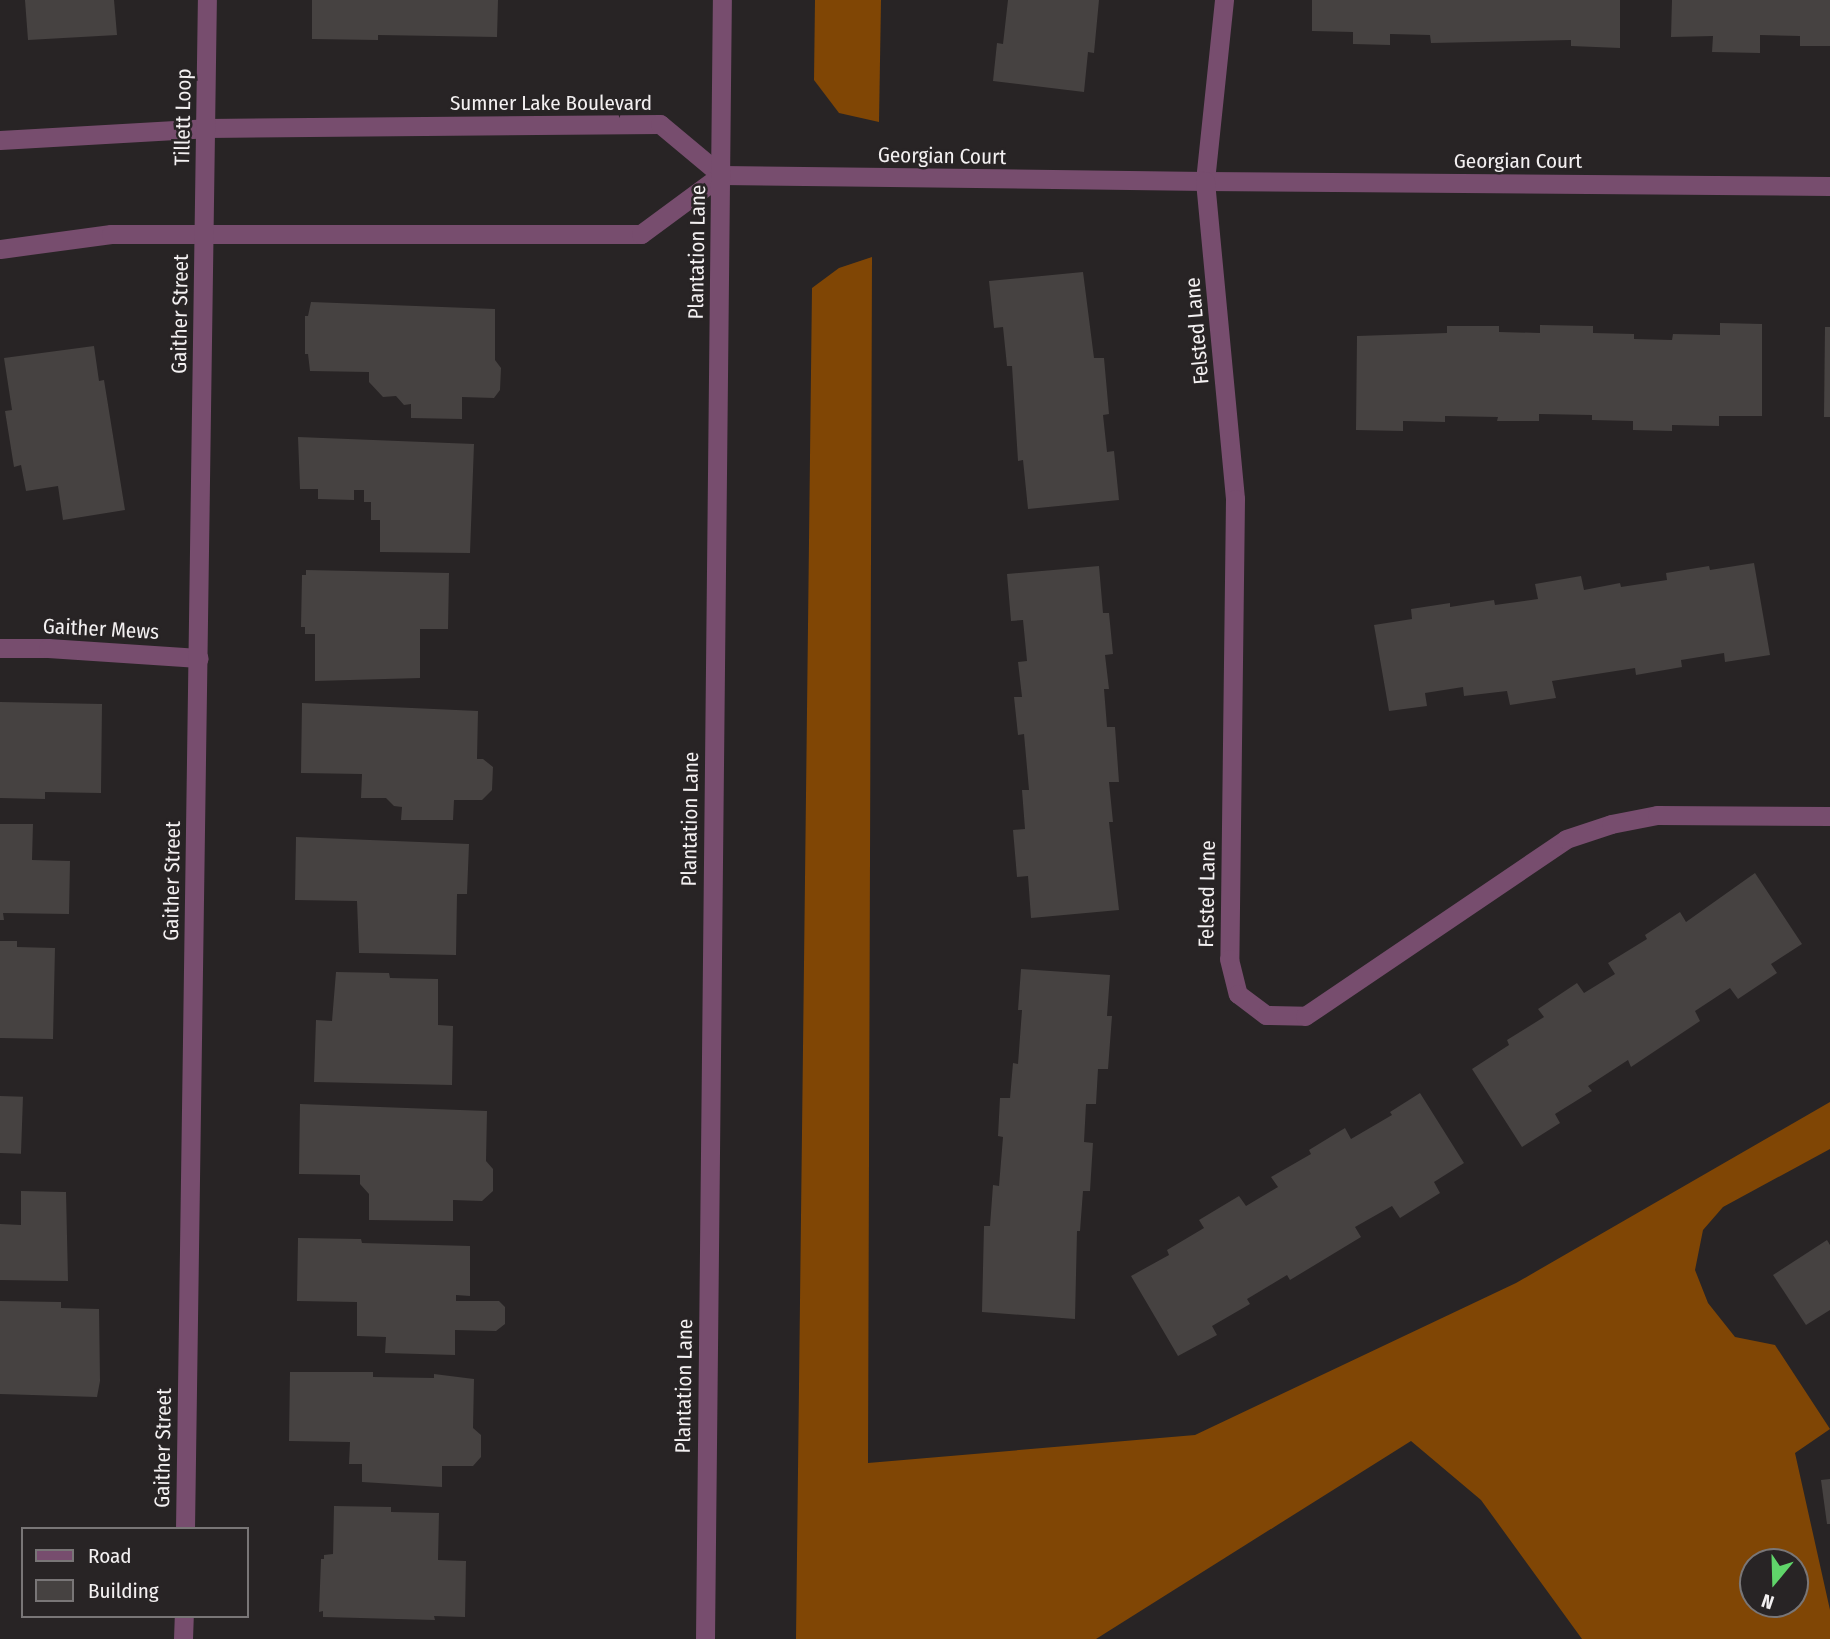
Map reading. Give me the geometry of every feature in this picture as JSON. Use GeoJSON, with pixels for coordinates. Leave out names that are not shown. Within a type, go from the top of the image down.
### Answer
{"type":"FeatureCollection","features":[{"type":"Feature","properties":{"kind":"street","name":"Tillett Loop"},"geometry":{"type":"LineString","coordinates":[[204,235],[207,0]]}},
{"type":"Feature","properties":{"kind":"street","name":"Plantation Lane"},"geometry":{"type":"LineString","coordinates":[[705,1639],[722,0]]}},
{"type":"Feature","properties":{"kind":"street"},"geometry":{"type":"LineString","coordinates":[[1206,181],[1224,0]]}},
{"type":"Feature","properties":{"kind":"street","name":"Sumner Lake Boulevard"},"geometry":{"type":"LineString","coordinates":[[0,140],[206,128],[660,124],[720,175]]}},
{"type":"Feature","properties":{"kind":"street","name":"Georgian Court"},"geometry":{"type":"LineString","coordinates":[[720,175],[1830,186]]}},
{"type":"Feature","properties":{"kind":"street"},"geometry":{"type":"LineString","coordinates":[[0,249],[111,234],[641,234],[720,175]]}},
{"type":"Feature","properties":{"kind":"street","name":"Felsted Lane"},"geometry":{"type":"LineString","coordinates":[[1206,181],[1235,499],[1228,959],[1238,994],[1266,1015],[1305,1016],[1566,839],[1611,824],[1657,815],[1830,816]]}},
{"type":"Feature","properties":{"kind":"street","name":"Gaither Street"},"geometry":{"type":"LineString","coordinates":[[185,1527],[204,235]]}},
{"type":"Feature","properties":{"kind":"street","name":"Gaither Mews"},"geometry":{"type":"LineString","coordinates":[[0,648],[48,648],[198,658]]}},
{"type":"Feature","properties":{"kind":"street"},"geometry":{"type":"LineString","coordinates":[[183,1639],[184,1618]]}},
{"type":"Feature","properties":{"kind":"shaded area"},"geometry":{"type":"Polygon","coordinates":[[[815,0],[881,0],[879,122],[839,113],[814,80],[815,0]]]}},
{"type":"Feature","properties":{"kind":"shaded area"},"geometry":{"type":"Polygon","coordinates":[[[872,257],[868,1463],[1195,1435],[1516,1283],[1830,1102],[1830,1149],[1723,1207],[1703,1230],[1695,1270],[1708,1303],[1735,1337],[1775,1345],[1830,1429],[1795,1453],[1830,1610],[1830,1639],[1582,1639],[1481,1500],[1411,1441],[1096,1639],[796,1639],[812,288],[839,268],[872,257]]]}},
{"type":"Feature","properties":{"kind":"building"},"geometry":{"type":"Polygon","coordinates":[[[25,0],[114,0],[117,35],[28,40],[25,0]]]}},
{"type":"Feature","properties":{"kind":"building"},"geometry":{"type":"Polygon","coordinates":[[[312,0],[498,0],[497,37],[378,35],[378,40],[312,39],[312,0]]]}},
{"type":"Feature","properties":{"kind":"building"},"geometry":{"type":"Polygon","coordinates":[[[1008,0],[1099,0],[1094,53],[1088,52],[1084,92],[993,81],[997,43],[1003,44],[1008,0]]]}},
{"type":"Feature","properties":{"kind":"building"},"geometry":{"type":"Polygon","coordinates":[[[1312,0],[1620,0],[1620,48],[1571,46],[1571,40],[1431,43],[1430,35],[1390,34],[1390,45],[1353,44],[1353,32],[1312,31],[1312,0]]]}},
{"type":"Feature","properties":{"kind":"building"},"geometry":{"type":"Polygon","coordinates":[[[1672,0],[1830,0],[1830,46],[1800,46],[1800,36],[1760,35],[1760,53],[1712,52],[1713,36],[1671,37],[1672,0]]]}},
{"type":"Feature","properties":{"kind":"building"},"geometry":{"type":"Polygon","coordinates":[[[1083,272],[1094,358],[1104,358],[1109,414],[1103,415],[1107,452],[1114,451],[1119,500],[1028,509],[1023,460],[1018,461],[1012,366],[1007,366],[1003,327],[994,328],[989,281],[1083,272]]]}},
{"type":"Feature","properties":{"kind":"building"},"geometry":{"type":"Polygon","coordinates":[[[311,302],[495,309],[495,360],[501,368],[500,390],[494,398],[462,397],[462,419],[411,418],[411,404],[404,405],[396,396],[383,397],[369,382],[369,372],[310,371],[308,354],[305,354],[305,316],[308,316],[311,302]]]}},
{"type":"Feature","properties":{"kind":"building"},"geometry":{"type":"Polygon","coordinates":[[[1720,323],[1762,324],[1762,416],[1719,416],[1719,426],[1672,425],[1672,431],[1633,430],[1633,421],[1592,420],[1592,415],[1539,414],[1539,421],[1497,421],[1498,417],[1445,416],[1445,422],[1403,421],[1403,431],[1356,430],[1357,336],[1447,333],[1447,326],[1499,326],[1499,332],[1540,333],[1540,325],[1593,326],[1593,333],[1634,334],[1634,339],[1672,340],[1673,334],[1720,335],[1720,323]]]}},
{"type":"Feature","properties":{"kind":"building"},"geometry":{"type":"Polygon","coordinates":[[[1825,327],[1830,327],[1830,417],[1824,417],[1825,327]]]}},
{"type":"Feature","properties":{"kind":"building"},"geometry":{"type":"Polygon","coordinates":[[[94,346],[99,381],[104,380],[125,510],[63,520],[58,486],[26,491],[21,465],[14,467],[5,411],[12,410],[4,358],[94,346]]]}},
{"type":"Feature","properties":{"kind":"building"},"geometry":{"type":"Polygon","coordinates":[[[298,437],[474,444],[470,553],[380,552],[380,520],[371,520],[371,502],[364,502],[364,490],[354,490],[354,500],[318,499],[318,489],[300,489],[298,437]]]}},
{"type":"Feature","properties":{"kind":"building"},"geometry":{"type":"Polygon","coordinates":[[[1754,563],[1770,655],[1725,662],[1724,653],[1681,660],[1682,667],[1636,675],[1635,668],[1552,681],[1556,698],[1510,705],[1507,691],[1464,696],[1463,687],[1425,693],[1427,706],[1389,711],[1374,625],[1412,619],[1411,609],[1450,603],[1450,607],[1494,600],[1495,605],[1538,599],[1535,584],[1581,576],[1584,590],[1620,583],[1621,587],[1667,580],[1666,573],[1709,566],[1710,570],[1754,563]]]}},
{"type":"Feature","properties":{"kind":"building"},"geometry":{"type":"Polygon","coordinates":[[[1099,566],[1103,613],[1109,613],[1113,654],[1105,655],[1109,689],[1104,689],[1107,727],[1115,727],[1119,782],[1109,782],[1113,822],[1109,822],[1119,910],[1031,918],[1028,876],[1017,877],[1013,830],[1025,829],[1022,790],[1029,790],[1024,734],[1018,735],[1014,697],[1022,697],[1018,662],[1027,661],[1023,620],[1011,621],[1007,574],[1099,566]]]}},
{"type":"Feature","properties":{"kind":"building"},"geometry":{"type":"Polygon","coordinates":[[[306,570],[449,573],[448,629],[420,629],[420,678],[315,681],[315,634],[305,634],[305,627],[301,627],[302,575],[306,575],[306,570]]]}},
{"type":"Feature","properties":{"kind":"building"},"geometry":{"type":"Polygon","coordinates":[[[0,702],[102,704],[101,793],[45,792],[45,799],[0,798],[0,702]]]}},
{"type":"Feature","properties":{"kind":"building"},"geometry":{"type":"Polygon","coordinates":[[[302,703],[478,711],[477,759],[483,759],[493,767],[492,790],[482,800],[454,800],[453,820],[401,820],[402,807],[394,806],[386,798],[361,798],[362,774],[301,773],[302,703]]]}},
{"type":"Feature","properties":{"kind":"building"},"geometry":{"type":"Polygon","coordinates":[[[0,824],[33,824],[32,860],[70,861],[69,914],[3,913],[4,920],[0,920],[0,824]]]}},
{"type":"Feature","properties":{"kind":"building"},"geometry":{"type":"Polygon","coordinates":[[[296,837],[469,844],[467,894],[457,894],[456,955],[359,953],[357,901],[295,900],[296,837]]]}},
{"type":"Feature","properties":{"kind":"building"},"geometry":{"type":"Polygon","coordinates":[[[1755,873],[1802,944],[1771,964],[1777,973],[1738,999],[1730,988],[1695,1011],[1700,1021],[1631,1067],[1628,1060],[1588,1086],[1592,1091],[1555,1114],[1560,1123],[1522,1147],[1472,1069],[1509,1045],[1507,1040],[1544,1017],[1538,1009],[1577,983],[1584,993],[1615,974],[1608,963],[1647,939],[1645,935],[1680,912],[1686,922],[1755,873]]]}},
{"type":"Feature","properties":{"kind":"building"},"geometry":{"type":"Polygon","coordinates":[[[0,941],[17,941],[17,947],[55,948],[53,1039],[0,1038],[0,941]]]}},
{"type":"Feature","properties":{"kind":"building"},"geometry":{"type":"Polygon","coordinates":[[[1021,969],[1110,975],[1107,1016],[1112,1016],[1108,1069],[1098,1069],[1096,1104],[1086,1104],[1084,1142],[1093,1143],[1090,1191],[1083,1191],[1080,1231],[1077,1231],[1075,1319],[982,1312],[984,1226],[990,1226],[993,1185],[999,1186],[1003,1137],[998,1136],[1000,1098],[1010,1098],[1013,1063],[1018,1064],[1022,1010],[1018,1010],[1021,969]]]}},
{"type":"Feature","properties":{"kind":"building"},"geometry":{"type":"Polygon","coordinates":[[[336,972],[389,973],[390,978],[438,979],[438,1025],[453,1026],[452,1085],[314,1082],[316,1020],[332,1021],[336,972]]]}},
{"type":"Feature","properties":{"kind":"building"},"geometry":{"type":"Polygon","coordinates":[[[1420,1093],[1464,1163],[1434,1182],[1440,1193],[1400,1218],[1392,1206],[1355,1227],[1361,1237],[1290,1280],[1287,1275],[1247,1299],[1250,1304],[1212,1326],[1217,1335],[1178,1356],[1131,1276],[1169,1255],[1167,1250],[1204,1228],[1199,1220],[1239,1196],[1246,1206],[1278,1187],[1271,1177],[1311,1154],[1309,1150],[1345,1128],[1351,1139],[1392,1115],[1390,1112],[1420,1093]]]}},
{"type":"Feature","properties":{"kind":"building"},"geometry":{"type":"Polygon","coordinates":[[[0,1096],[23,1097],[21,1154],[0,1153],[0,1096]]]}},
{"type":"Feature","properties":{"kind":"building"},"geometry":{"type":"Polygon","coordinates":[[[300,1104],[487,1111],[486,1161],[493,1169],[493,1191],[482,1201],[453,1200],[453,1221],[369,1220],[369,1194],[360,1184],[360,1175],[299,1174],[300,1104]]]}},
{"type":"Feature","properties":{"kind":"building"},"geometry":{"type":"Polygon","coordinates":[[[21,1191],[66,1192],[68,1281],[0,1280],[0,1224],[21,1225],[21,1191]]]}},
{"type":"Feature","properties":{"kind":"building"},"geometry":{"type":"Polygon","coordinates":[[[298,1238],[470,1246],[470,1296],[456,1295],[456,1301],[499,1301],[505,1307],[505,1324],[496,1331],[455,1330],[455,1355],[385,1353],[386,1337],[357,1336],[357,1302],[297,1301],[298,1238]]]}},
{"type":"Feature","properties":{"kind":"building"},"geometry":{"type":"Polygon","coordinates":[[[1827,1240],[1830,1245],[1830,1310],[1806,1325],[1773,1275],[1827,1240]]]}},
{"type":"Feature","properties":{"kind":"building"},"geometry":{"type":"Polygon","coordinates":[[[0,1301],[61,1302],[61,1308],[99,1309],[100,1381],[97,1397],[0,1394],[0,1301]]]}},
{"type":"Feature","properties":{"kind":"building"},"geometry":{"type":"Polygon","coordinates":[[[290,1372],[373,1372],[373,1377],[434,1378],[434,1374],[474,1379],[473,1428],[481,1435],[481,1457],[473,1466],[442,1466],[442,1487],[362,1482],[362,1464],[349,1464],[350,1442],[289,1441],[290,1372]]]}},
{"type":"Feature","properties":{"kind":"building"},"geometry":{"type":"Polygon","coordinates":[[[1830,1479],[1830,1524],[1827,1524],[1821,1480],[1830,1479]]]}},
{"type":"Feature","properties":{"kind":"building"},"geometry":{"type":"Polygon","coordinates":[[[334,1506],[391,1507],[391,1512],[439,1513],[438,1560],[466,1561],[465,1617],[434,1616],[435,1620],[323,1617],[323,1611],[319,1612],[321,1559],[324,1559],[324,1555],[333,1554],[334,1506]]]}}]}
